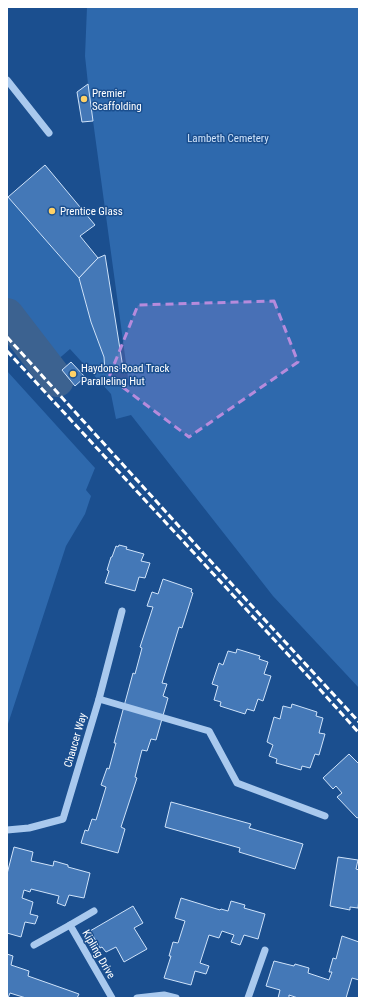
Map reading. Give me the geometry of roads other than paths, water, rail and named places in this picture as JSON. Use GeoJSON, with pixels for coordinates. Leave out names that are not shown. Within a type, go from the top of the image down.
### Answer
{"type":"FeatureCollection","features":[{"type":"Feature","properties":{"kind":"street"},"geometry":{"type":"LineString","coordinates":[[7,80],[49,134]]}},
{"type":"Feature","properties":{"kind":"street","name":"Chaucer Way"},"geometry":{"type":"LineString","coordinates":[[7,830],[29,828],[63,819],[99,699],[122,612]]}},
{"type":"Feature","properties":{"kind":"street"},"geometry":{"type":"LineString","coordinates":[[99,699],[208,731],[237,783],[325,816]]}},
{"type":"Feature","properties":{"kind":"street","name":"Kipling Drive"},"geometry":{"type":"LineString","coordinates":[[94,911],[70,925],[112,998]]}},
{"type":"Feature","properties":{"kind":"street"},"geometry":{"type":"LineString","coordinates":[[34,945],[70,925]]}},
{"type":"Feature","properties":{"kind":"street"},"geometry":{"type":"LineString","coordinates":[[248,998],[265,950]]}},
{"type":"Feature","properties":{"kind":"street"},"geometry":{"type":"LineString","coordinates":[[137,998],[164,996],[176,998]]}},
{"type":"Feature","properties":{"kind":"waterway"},"geometry":{"type":"LineString","coordinates":[[7,315],[57,380]]}},
{"type":"Feature","properties":{"kind":"railway"},"geometry":{"type":"LineString","coordinates":[[7,337],[359,722]]}},
{"type":"Feature","properties":{"kind":"railway"},"geometry":{"type":"LineString","coordinates":[[7,351],[359,733]]}},
{"type":"Feature","properties":{"kind":"place","name":"Premier Scaffolding"},"geometry":{"type":"Point","coordinates":[84,99]}},
{"type":"Feature","properties":{"kind":"place","name":"Prentice Glass"},"geometry":{"type":"Point","coordinates":[52,211]}},
{"type":"Feature","properties":{"kind":"place","name":"Haydons Road Track Paralleling Hut"},"geometry":{"type":"Point","coordinates":[73,374]}},
{"type":"Feature","properties":{"kind":"park label","name":"Lambeth Cemetery"},"geometry":{"type":"Point","coordinates":[228,138]}}]}
